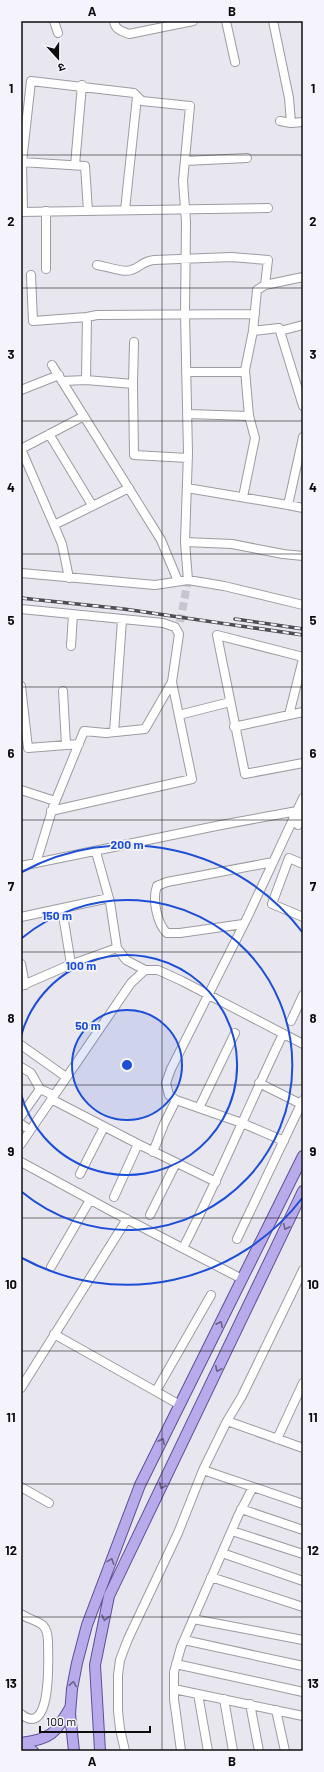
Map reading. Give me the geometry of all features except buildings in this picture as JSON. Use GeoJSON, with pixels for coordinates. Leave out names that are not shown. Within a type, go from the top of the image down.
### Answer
{"type":"FeatureCollection","features":[{"type":"Feature","properties":{"kind":"main road"},"geometry":{"type":"LineString","coordinates":[[74,1751],[70,1729],[70,1707],[76,1663],[87,1625],[140,1485],[303,1156]]}},
{"type":"Feature","properties":{"kind":"main road"},"geometry":{"type":"LineString","coordinates":[[100,1751],[95,1665],[109,1596],[303,1191]]}},
{"type":"Feature","properties":{"kind":"main road"},"geometry":{"type":"LineString","coordinates":[[21,1744],[50,1736],[59,1728],[70,1707]]}},
{"type":"Feature","properties":{"kind":"main road"},"geometry":{"type":"LineString","coordinates":[[21,1744],[33,1751]]}},
{"type":"Feature","properties":{"kind":"street"},"geometry":{"type":"LineString","coordinates":[[54,21],[58,33]]}},
{"type":"Feature","properties":{"kind":"street"},"geometry":{"type":"LineString","coordinates":[[114,21],[119,31],[129,34],[193,21]]}},
{"type":"Feature","properties":{"kind":"street"},"geometry":{"type":"LineString","coordinates":[[226,21],[235,62]]}},
{"type":"Feature","properties":{"kind":"street"},"geometry":{"type":"LineString","coordinates":[[273,21],[289,98],[291,123]]}},
{"type":"Feature","properties":{"kind":"street"},"geometry":{"type":"LineString","coordinates":[[188,580],[185,542],[188,458],[185,314],[186,258],[185,210],[183,181],[190,106],[142,101],[134,93],[32,81],[24,111],[21,162],[22,212],[185,210],[268,208]]}},
{"type":"Feature","properties":{"kind":"street"},"geometry":{"type":"LineString","coordinates":[[75,165],[82,86]]}},
{"type":"Feature","properties":{"kind":"street"},"geometry":{"type":"LineString","coordinates":[[125,210],[137,96]]}},
{"type":"Feature","properties":{"kind":"street"},"geometry":{"type":"LineString","coordinates":[[280,121],[291,123],[303,122]]}},
{"type":"Feature","properties":{"kind":"street"},"geometry":{"type":"LineString","coordinates":[[185,161],[247,158]]}},
{"type":"Feature","properties":{"kind":"street"},"geometry":{"type":"LineString","coordinates":[[21,162],[85,166],[88,211]]}},
{"type":"Feature","properties":{"kind":"street"},"geometry":{"type":"LineString","coordinates":[[46,211],[46,269]]}},
{"type":"Feature","properties":{"kind":"street"},"geometry":{"type":"LineString","coordinates":[[97,265],[131,271],[146,261],[231,257],[268,260],[265,285]]}},
{"type":"Feature","properties":{"kind":"street"},"geometry":{"type":"LineString","coordinates":[[31,274],[33,321],[97,315],[255,314]]}},
{"type":"Feature","properties":{"kind":"street"},"geometry":{"type":"LineString","coordinates":[[243,497],[255,438],[249,416],[245,372],[253,331],[257,290],[265,285],[303,277]]}},
{"type":"Feature","properties":{"kind":"street"},"geometry":{"type":"LineString","coordinates":[[86,380],[87,317]]}},
{"type":"Feature","properties":{"kind":"street"},"geometry":{"type":"LineString","coordinates":[[280,332],[303,325]]}},
{"type":"Feature","properties":{"kind":"street"},"geometry":{"type":"LineString","coordinates":[[253,331],[279,328],[303,406]]}},
{"type":"Feature","properties":{"kind":"street"},"geometry":{"type":"LineString","coordinates":[[134,342],[134,455],[188,458]]}},
{"type":"Feature","properties":{"kind":"street"},"geometry":{"type":"LineString","coordinates":[[52,365],[161,540],[178,581]]}},
{"type":"Feature","properties":{"kind":"street"},"geometry":{"type":"LineString","coordinates":[[294,373],[303,371]]}},
{"type":"Feature","properties":{"kind":"street"},"geometry":{"type":"LineString","coordinates":[[186,372],[245,372]]}},
{"type":"Feature","properties":{"kind":"street"},"geometry":{"type":"LineString","coordinates":[[21,390],[61,378],[133,384]]}},
{"type":"Feature","properties":{"kind":"street"},"geometry":{"type":"LineString","coordinates":[[187,414],[249,416]]}},
{"type":"Feature","properties":{"kind":"street"},"geometry":{"type":"LineString","coordinates":[[69,578],[62,544],[21,449],[84,416]]}},
{"type":"Feature","properties":{"kind":"street"},"geometry":{"type":"LineString","coordinates":[[49,434],[92,505]]}},
{"type":"Feature","properties":{"kind":"street"},"geometry":{"type":"LineString","coordinates":[[288,506],[303,437]]}},
{"type":"Feature","properties":{"kind":"street"},"geometry":{"type":"LineString","coordinates":[[54,525],[129,488]]}},
{"type":"Feature","properties":{"kind":"street"},"geometry":{"type":"LineString","coordinates":[[187,488],[303,508]]}},
{"type":"Feature","properties":{"kind":"street"},"geometry":{"type":"LineString","coordinates":[[185,542],[232,544],[283,554],[303,556]]}},
{"type":"Feature","properties":{"kind":"street"},"geometry":{"type":"LineString","coordinates":[[21,573],[155,585],[188,580],[224,586],[303,605]]}},
{"type":"Feature","properties":{"kind":"street"},"geometry":{"type":"LineString","coordinates":[[21,609],[163,623],[179,626],[172,682],[192,779],[51,811]]}},
{"type":"Feature","properties":{"kind":"street"},"geometry":{"type":"LineString","coordinates":[[71,646],[74,615]]}},
{"type":"Feature","properties":{"kind":"street"},"geometry":{"type":"LineString","coordinates":[[114,732],[122,620]]}},
{"type":"Feature","properties":{"kind":"street"},"geometry":{"type":"LineString","coordinates":[[288,715],[303,658],[217,635],[234,727],[245,774],[303,763]]}},
{"type":"Feature","properties":{"kind":"street"},"geometry":{"type":"LineString","coordinates":[[36,863],[51,811],[84,731],[114,732],[145,729],[172,682]]}},
{"type":"Feature","properties":{"kind":"street"},"geometry":{"type":"LineString","coordinates":[[21,686],[28,748],[79,744]]}},
{"type":"Feature","properties":{"kind":"street"},"geometry":{"type":"LineString","coordinates":[[63,691],[66,745]]}},
{"type":"Feature","properties":{"kind":"street"},"geometry":{"type":"LineString","coordinates":[[179,715],[230,702]]}},
{"type":"Feature","properties":{"kind":"street"},"geometry":{"type":"LineString","coordinates":[[234,727],[303,712]]}},
{"type":"Feature","properties":{"kind":"street"},"geometry":{"type":"LineString","coordinates":[[21,790],[55,801]]}},
{"type":"Feature","properties":{"kind":"street"},"geometry":{"type":"LineString","coordinates":[[298,825],[303,798]]}},
{"type":"Feature","properties":{"kind":"street"},"geometry":{"type":"LineString","coordinates":[[21,866],[60,857],[96,852],[221,825],[300,813]]}},
{"type":"Feature","properties":{"kind":"street"},"geometry":{"type":"LineString","coordinates":[[284,1141],[176,1100],[168,1095],[166,1083],[182,1044],[208,995],[273,862],[300,813]]}},
{"type":"Feature","properties":{"kind":"street"},"geometry":{"type":"LineString","coordinates":[[96,852],[109,898],[118,948],[126,960],[145,970],[158,970],[303,1044]]}},
{"type":"Feature","properties":{"kind":"street"},"geometry":{"type":"LineString","coordinates":[[303,864],[290,858],[272,904],[303,917]]}},
{"type":"Feature","properties":{"kind":"street"},"geometry":{"type":"LineString","coordinates":[[243,924],[180,934],[167,933],[162,928],[154,894],[157,886],[167,882],[273,862]]}},
{"type":"Feature","properties":{"kind":"street"},"geometry":{"type":"LineString","coordinates":[[21,917],[109,898]]}},
{"type":"Feature","properties":{"kind":"street"},"geometry":{"type":"LineString","coordinates":[[62,908],[71,964]]}},
{"type":"Feature","properties":{"kind":"street"},"geometry":{"type":"LineString","coordinates":[[21,964],[23,985],[71,964],[118,948]]}},
{"type":"Feature","properties":{"kind":"street"},"geometry":{"type":"LineString","coordinates":[[21,1144],[131,983],[145,970]]}},
{"type":"Feature","properties":{"kind":"street"},"geometry":{"type":"LineString","coordinates":[[291,1021],[303,995]]}},
{"type":"Feature","properties":{"kind":"street"},"geometry":{"type":"LineString","coordinates":[[199,1108],[235,1033]]}},
{"type":"Feature","properties":{"kind":"street"},"geometry":{"type":"LineString","coordinates":[[183,1248],[216,1182],[260,1083],[284,1034]]}},
{"type":"Feature","properties":{"kind":"street"},"geometry":{"type":"LineString","coordinates":[[21,1045],[66,1077]]}},
{"type":"Feature","properties":{"kind":"street"},"geometry":{"type":"LineString","coordinates":[[21,1067],[31,1073],[40,1089],[52,1097],[104,1127],[216,1182]]}},
{"type":"Feature","properties":{"kind":"street"},"geometry":{"type":"LineString","coordinates":[[237,1239],[302,1102],[260,1083]]}},
{"type":"Feature","properties":{"kind":"street"},"geometry":{"type":"LineString","coordinates":[[21,1116],[40,1089]]}},
{"type":"Feature","properties":{"kind":"street"},"geometry":{"type":"LineString","coordinates":[[153,1152],[164,1124],[176,1100]]}},
{"type":"Feature","properties":{"kind":"street"},"geometry":{"type":"LineString","coordinates":[[21,1124],[30,1130]]}},
{"type":"Feature","properties":{"kind":"street"},"geometry":{"type":"LineString","coordinates":[[80,1174],[104,1127]]}},
{"type":"Feature","properties":{"kind":"street"},"geometry":{"type":"LineString","coordinates":[[114,1197],[138,1144]]}},
{"type":"Feature","properties":{"kind":"street"},"geometry":{"type":"LineString","coordinates":[[21,1162],[127,1220],[242,1278]]}},
{"type":"Feature","properties":{"kind":"street"},"geometry":{"type":"LineString","coordinates":[[150,1215],[176,1163]]}},
{"type":"Feature","properties":{"kind":"street"},"geometry":{"type":"LineString","coordinates":[[51,1266],[90,1200]]}},
{"type":"Feature","properties":{"kind":"street"},"geometry":{"type":"LineString","coordinates":[[21,1388],[127,1220]]}},
{"type":"Feature","properties":{"kind":"street"},"geometry":{"type":"LineString","coordinates":[[125,1751],[118,1711],[118,1675],[120,1660],[128,1638],[149,1591],[178,1533],[203,1470],[227,1421],[242,1396],[303,1270]]}},
{"type":"Feature","properties":{"kind":"street"},"geometry":{"type":"LineString","coordinates":[[156,1391],[211,1295]]}},
{"type":"Feature","properties":{"kind":"street"},"geometry":{"type":"LineString","coordinates":[[54,1334],[180,1405]]}},
{"type":"Feature","properties":{"kind":"street"},"geometry":{"type":"LineString","coordinates":[[277,1439],[300,1396],[303,1383]]}},
{"type":"Feature","properties":{"kind":"street"},"geometry":{"type":"LineString","coordinates":[[227,1421],[303,1448]]}},
{"type":"Feature","properties":{"kind":"street"},"geometry":{"type":"LineString","coordinates":[[203,1470],[303,1504]]}},
{"type":"Feature","properties":{"kind":"street"},"geometry":{"type":"LineString","coordinates":[[21,1487],[49,1503]]}},
{"type":"Feature","properties":{"kind":"street"},"geometry":{"type":"LineString","coordinates":[[181,1751],[174,1689],[174,1672],[176,1664],[193,1618],[253,1487]]}},
{"type":"Feature","properties":{"kind":"street"},"geometry":{"type":"LineString","coordinates":[[242,1509],[303,1530]]}},
{"type":"Feature","properties":{"kind":"street"},"geometry":{"type":"LineString","coordinates":[[232,1531],[303,1554]]}},
{"type":"Feature","properties":{"kind":"street"},"geometry":{"type":"LineString","coordinates":[[222,1553],[303,1581]]}},
{"type":"Feature","properties":{"kind":"street"},"geometry":{"type":"LineString","coordinates":[[211,1577],[303,1607]]}},
{"type":"Feature","properties":{"kind":"street"},"geometry":{"type":"LineString","coordinates":[[21,1614],[42,1624],[48,1633],[47,1682],[43,1708],[41,1714],[37,1717],[30,1718],[21,1714]]}},
{"type":"Feature","properties":{"kind":"street"},"geometry":{"type":"LineString","coordinates":[[193,1618],[303,1640]]}},
{"type":"Feature","properties":{"kind":"street"},"geometry":{"type":"LineString","coordinates":[[184,1640],[303,1666]]}},
{"type":"Feature","properties":{"kind":"street"},"geometry":{"type":"LineString","coordinates":[[176,1664],[303,1692]]}},
{"type":"Feature","properties":{"kind":"street"},"geometry":{"type":"LineString","coordinates":[[174,1689],[303,1716]]}},
{"type":"Feature","properties":{"kind":"street"},"geometry":{"type":"LineString","coordinates":[[198,1694],[208,1751]]}},
{"type":"Feature","properties":{"kind":"street"},"geometry":{"type":"LineString","coordinates":[[224,1699],[233,1751]]}},
{"type":"Feature","properties":{"kind":"street"},"geometry":{"type":"LineString","coordinates":[[250,1704],[259,1751]]}},
{"type":"Feature","properties":{"kind":"street"},"geometry":{"type":"LineString","coordinates":[[276,1710],[285,1751]]}},
{"type":"Feature","properties":{"kind":"tunnel"},"geometry":{"type":"LineString","coordinates":[[180,622],[188,580]]}},
{"type":"Feature","properties":{"kind":"railway"},"geometry":{"type":"LineString","coordinates":[[21,598],[124,609],[303,635]]}},
{"type":"Feature","properties":{"kind":"railway"},"geometry":{"type":"LineString","coordinates":[[235,619],[303,629]]}}]}
